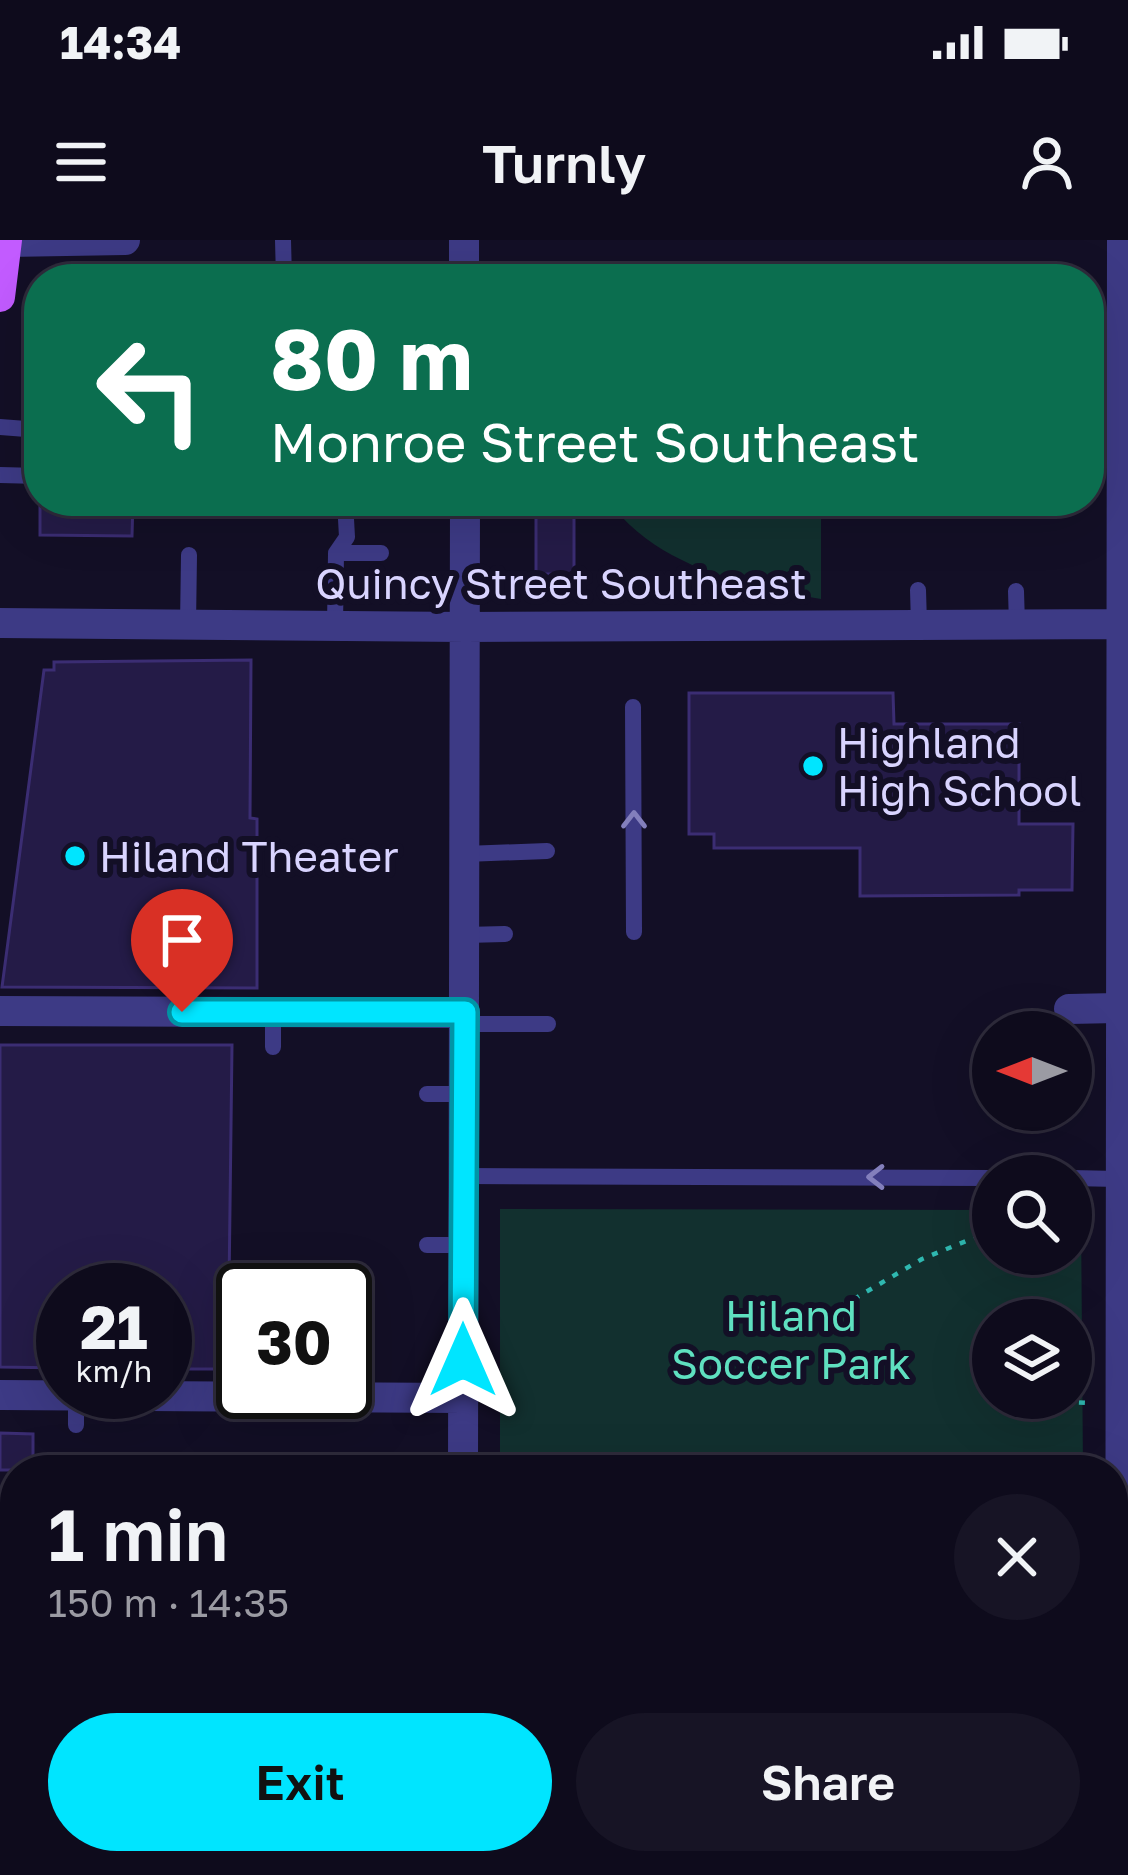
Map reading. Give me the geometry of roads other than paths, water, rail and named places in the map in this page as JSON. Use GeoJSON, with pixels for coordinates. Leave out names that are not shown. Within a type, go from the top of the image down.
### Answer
{"type":"FeatureCollection","features":[{"type":"Feature","properties":{"kind":"main road"},"geometry":{"type":"LineString","coordinates":[[0,297],[7,241]]}},
{"type":"Feature","properties":{"kind":"street"},"geometry":{"type":"LineString","coordinates":[[7,241],[125,240]]}},
{"type":"Feature","properties":{"kind":"street"},"geometry":{"type":"LineString","coordinates":[[1122,240],[1124,1455]]}},
{"type":"Feature","properties":{"kind":"street"},"geometry":{"type":"LineString","coordinates":[[463,1455],[465,516]]}},
{"type":"Feature","properties":{"kind":"street","name":"Quincy Street Southeast"},"geometry":{"type":"LineString","coordinates":[[0,623],[1123,624]]}},
{"type":"Feature","properties":{"kind":"street"},"geometry":{"type":"LineString","coordinates":[[1069,1009],[1121,1024]]}},
{"type":"Feature","properties":{"kind":"street"},"geometry":{"type":"LineString","coordinates":[[0,1012],[465,1018]]}},
{"type":"Feature","properties":{"kind":"street"},"geometry":{"type":"LineString","coordinates":[[0,1395],[76,1410],[216,1399]]}},
{"type":"Feature","properties":{"kind":"street"},"geometry":{"type":"LineString","coordinates":[[372,1397],[463,1398]]}},
{"type":"Feature","properties":{"kind":"lane"},"geometry":{"type":"LineString","coordinates":[[335,626],[336,553],[347,537],[346,516]]}},
{"type":"Feature","properties":{"kind":"lane"},"geometry":{"type":"LineString","coordinates":[[336,553],[381,553]]}},
{"type":"Feature","properties":{"kind":"lane"},"geometry":{"type":"LineString","coordinates":[[188,555],[188,625]]}},
{"type":"Feature","properties":{"kind":"lane"},"geometry":{"type":"LineString","coordinates":[[918,590],[919,624]]}},
{"type":"Feature","properties":{"kind":"lane"},"geometry":{"type":"LineString","coordinates":[[1016,591],[1017,625]]}},
{"type":"Feature","properties":{"kind":"lane"},"geometry":{"type":"LineString","coordinates":[[633,707],[634,932]]}},
{"type":"Feature","properties":{"kind":"lane"},"geometry":{"type":"LineString","coordinates":[[465,854],[548,851]]}},
{"type":"Feature","properties":{"kind":"lane"},"geometry":{"type":"LineString","coordinates":[[465,935],[505,934]]}},
{"type":"Feature","properties":{"kind":"lane"},"geometry":{"type":"LineString","coordinates":[[273,1012],[273,1047]]}},
{"type":"Feature","properties":{"kind":"lane"},"geometry":{"type":"LineString","coordinates":[[465,1018],[548,1024]]}},
{"type":"Feature","properties":{"kind":"lane"},"geometry":{"type":"LineString","coordinates":[[427,1094],[464,1094]]}},
{"type":"Feature","properties":{"kind":"lane"},"geometry":{"type":"LineString","coordinates":[[1092,1171],[1121,1162]]}},
{"type":"Feature","properties":{"kind":"lane"},"geometry":{"type":"LineString","coordinates":[[464,1176],[972,1178]]}},
{"type":"Feature","properties":{"kind":"lane"},"geometry":{"type":"LineString","coordinates":[[427,1245],[464,1245]]}},
{"type":"Feature","properties":{"kind":"place","name":"Highland High School"},"geometry":{"type":"Point","coordinates":[813,766]}},
{"type":"Feature","properties":{"kind":"place","name":"Hiland Theater"},"geometry":{"type":"Point","coordinates":[75,856]}},
{"type":"Feature","properties":{"kind":"park label","name":"Hiland Soccer Park"},"geometry":{"type":"Point","coordinates":[791,1339]}}]}
